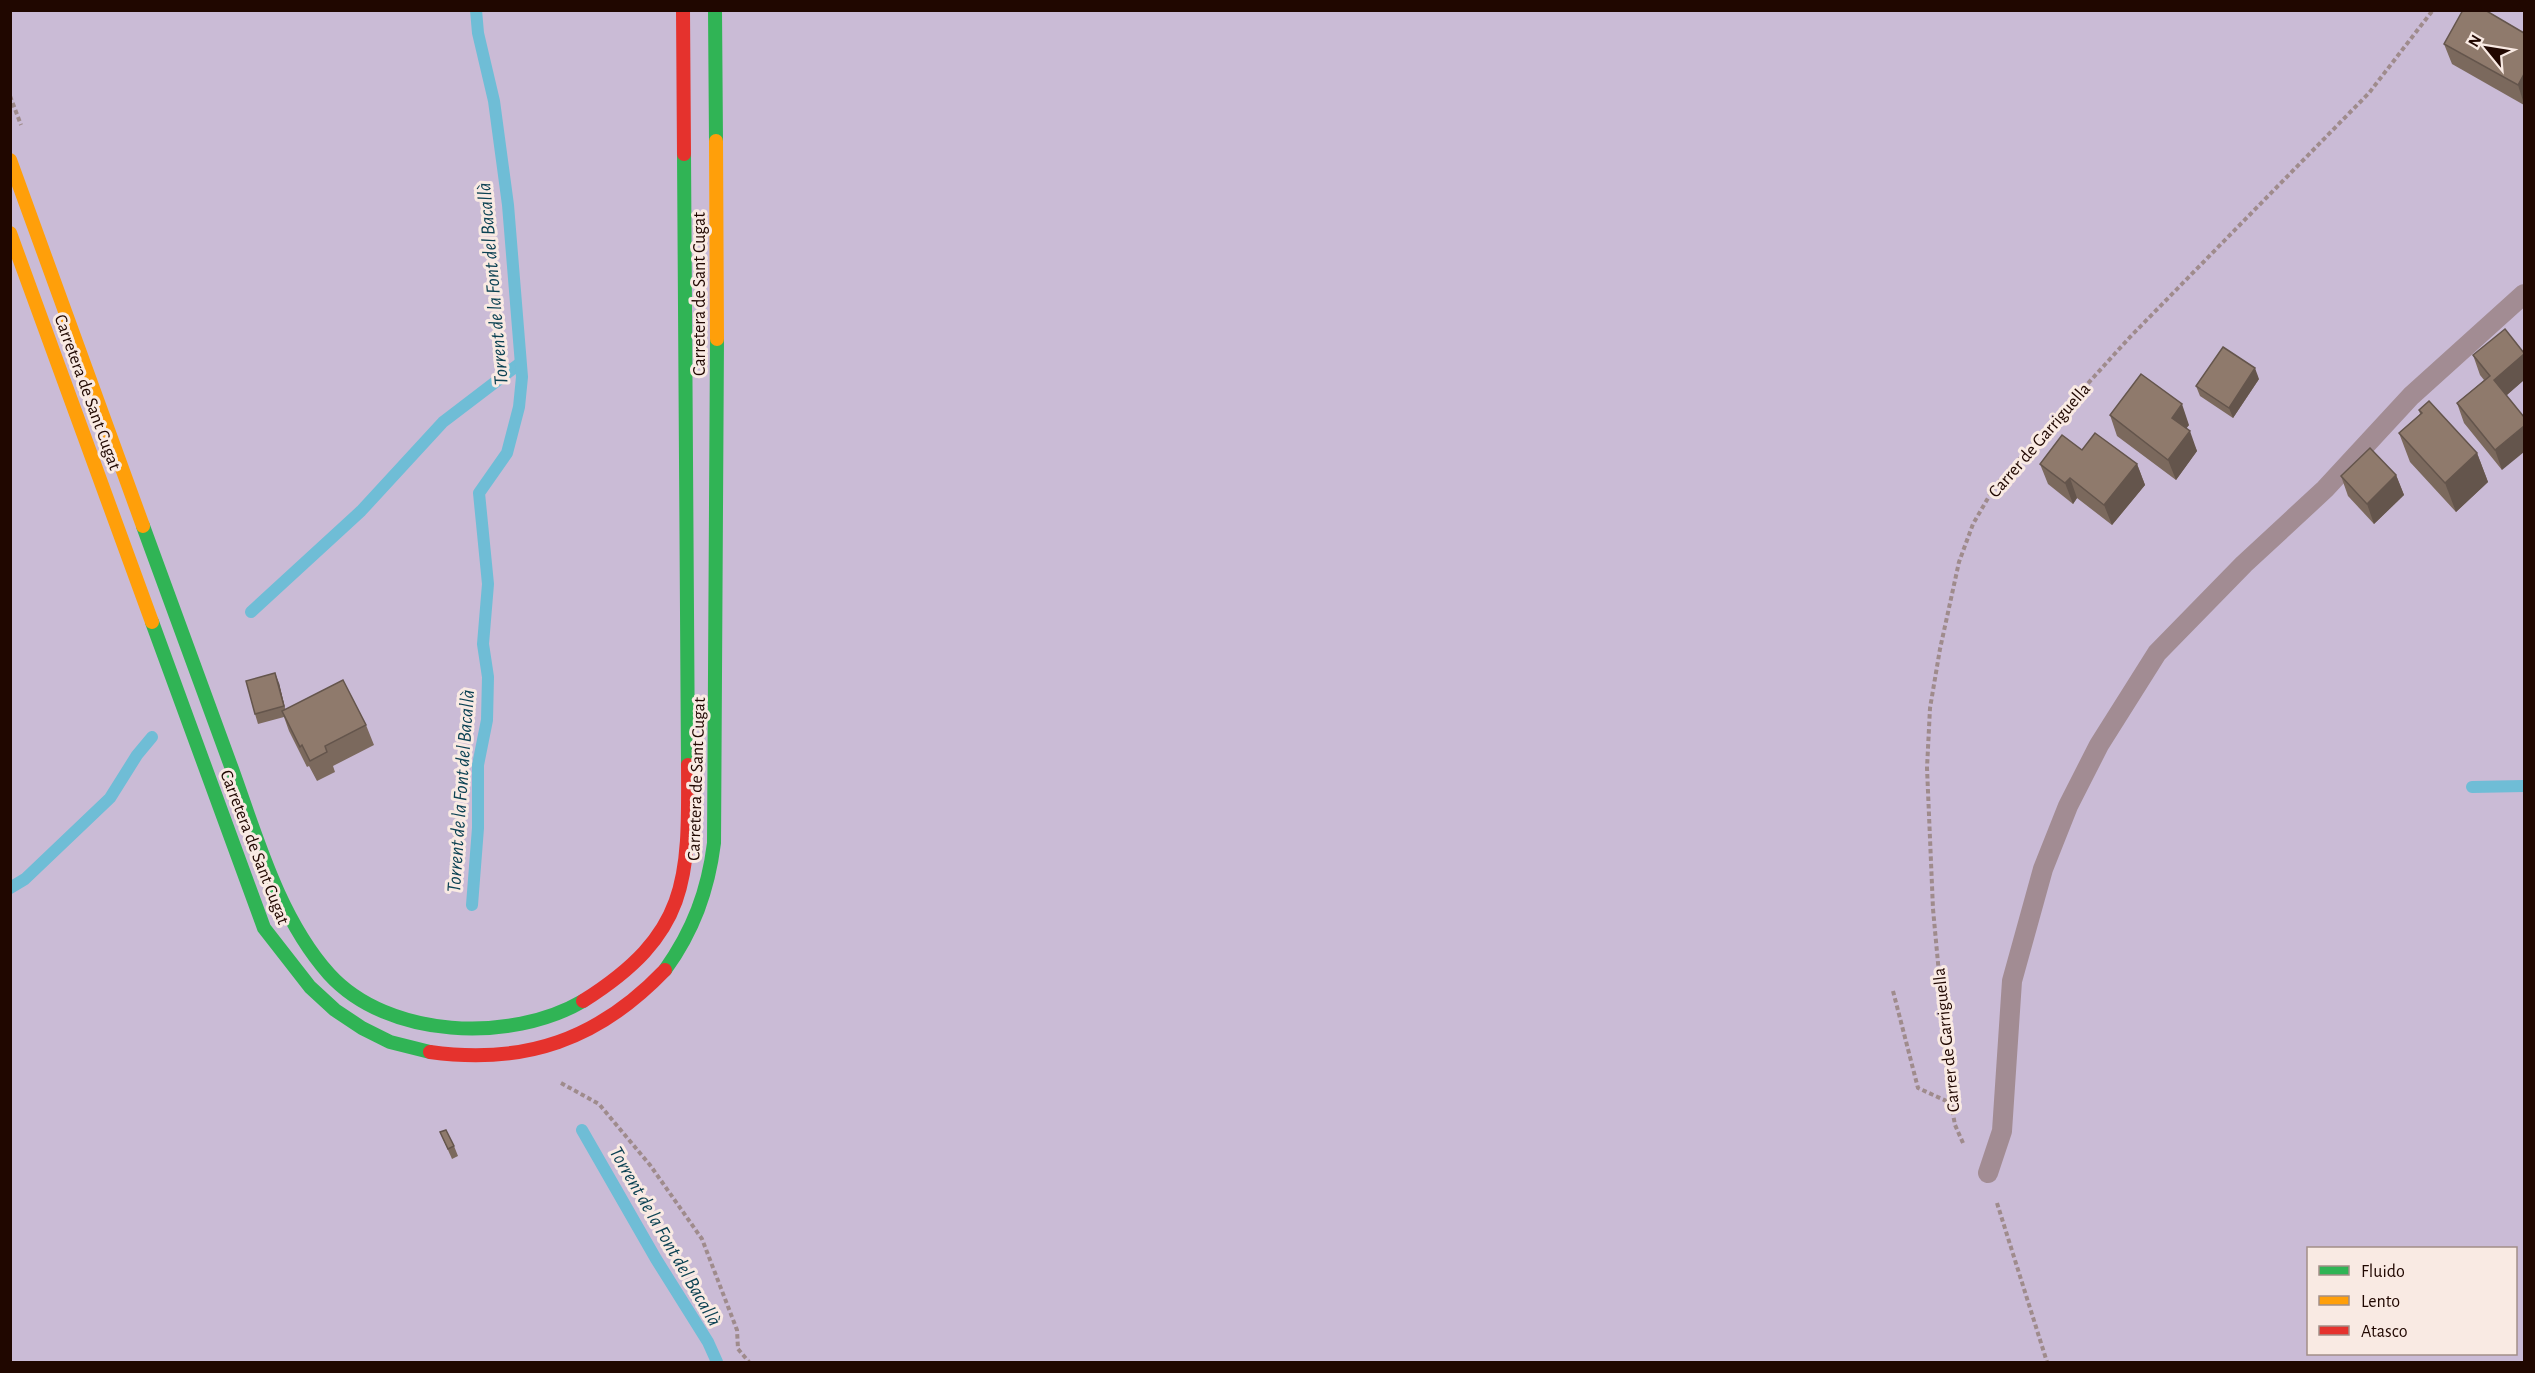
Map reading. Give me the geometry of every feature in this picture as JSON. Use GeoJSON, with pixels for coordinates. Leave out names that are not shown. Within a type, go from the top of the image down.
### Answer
{"type":"FeatureCollection","features":[{"type":"Feature","properties":{"kind":"main road","name":"Carretera de Sant Cugat"},"geometry":{"type":"LineString","coordinates":[[10,160],[264,857],[306,943],[331,976],[357,997],[415,1023],[458,1030],[529,1023],[578,1006],[612,984],[638,960],[668,920],[684,873],[689,846],[683,10]]}},
{"type":"Feature","properties":{"kind":"main road","name":"Carretera de Sant Cugat"},"geometry":{"type":"LineString","coordinates":[[10,233],[264,928],[288,964],[317,997],[340,1016],[372,1036],[394,1044],[438,1054],[478,1057],[511,1055],[542,1047],[598,1025],[620,1011],[652,984],[673,959],[696,921],[710,882],[715,848],[717,725],[715,10]]}},
{"type":"Feature","properties":{"kind":"lane"},"geometry":{"type":"LineString","coordinates":[[1988,1173],[2002,1131],[2012,981],[2043,869],[2068,806],[2099,745],[2157,653],[2244,564],[2325,489],[2411,396],[2524,294]]}},
{"type":"Feature","properties":{"kind":"path","name":"Carrer de Garriguella"},"geometry":{"type":"LineString","coordinates":[[1988,1173],[1964,1145],[1954,1125],[1933,909],[1927,768],[1930,708],[1940,648],[1959,562],[1973,524],[2003,477],[2130,337],[2369,93],[2433,10]]}},
{"type":"Feature","properties":{"kind":"path"},"geometry":{"type":"LineString","coordinates":[[10,96],[22,128]]}},
{"type":"Feature","properties":{"kind":"path"},"geometry":{"type":"LineString","coordinates":[[1893,991],[1918,1088],[1951,1103]]}},
{"type":"Feature","properties":{"kind":"path"},"geometry":{"type":"LineString","coordinates":[[560,1082],[599,1104],[650,1165],[702,1239],[738,1330],[738,1350],[749,1362]]}},
{"type":"Feature","properties":{"kind":"path"},"geometry":{"type":"LineString","coordinates":[[1988,1173],[2047,1362]]}},
{"type":"Feature","properties":{"kind":"shaded area"},"geometry":{"type":"Polygon","coordinates":[[[10,11],[2524,11],[2524,1362],[11,1362],[10,11]]]}},
{"type":"Feature","properties":{"kind":"building"},"geometry":{"type":"Polygon","coordinates":[[[2463,10],[2485,10],[2524,33],[2524,74],[2518,85],[2444,44],[2463,10]]]}},
{"type":"Feature","properties":{"kind":"building"},"geometry":{"type":"Polygon","coordinates":[[[2505,329],[2524,354],[2494,380],[2524,417],[2524,426],[2495,450],[2457,403],[2490,376],[2473,355],[2505,329]]]}},
{"type":"Feature","properties":{"kind":"building"},"geometry":{"type":"Polygon","coordinates":[[[2223,347],[2255,368],[2229,408],[2196,386],[2223,347]]]}},
{"type":"Feature","properties":{"kind":"building"},"geometry":{"type":"Polygon","coordinates":[[[2141,374],[2182,404],[2172,418],[2190,431],[2168,460],[2110,415],[2141,374]]]}},
{"type":"Feature","properties":{"kind":"building"},"geometry":{"type":"Polygon","coordinates":[[[2429,401],[2477,453],[2445,483],[2399,433],[2422,413],[2419,410],[2429,401]]]}},
{"type":"Feature","properties":{"kind":"building"},"geometry":{"type":"Polygon","coordinates":[[[2095,433],[2137,464],[2104,505],[2070,478],[2065,483],[2040,464],[2062,435],[2082,450],[2095,433]]]}},
{"type":"Feature","properties":{"kind":"building"},"geometry":{"type":"Polygon","coordinates":[[[2370,448],[2396,475],[2367,504],[2341,476],[2370,448]]]}},
{"type":"Feature","properties":{"kind":"building"},"geometry":{"type":"Polygon","coordinates":[[[275,673],[284,706],[255,714],[246,681],[275,673]]]}},
{"type":"Feature","properties":{"kind":"building"},"geometry":{"type":"Polygon","coordinates":[[[343,680],[366,725],[325,746],[327,752],[310,761],[302,745],[300,747],[282,711],[343,680]]]}},
{"type":"Feature","properties":{"kind":"building"},"geometry":{"type":"Polygon","coordinates":[[[446,1130],[454,1146],[448,1149],[440,1132],[446,1130]]]}},
{"type":"Feature","properties":{"kind":"waterway","name":"Torrent de la Font del Bacallà"},"geometry":{"type":"LineString","coordinates":[[472,905],[478,828],[478,765],[487,720],[488,677],[483,644],[488,584],[479,493],[507,453],[519,407],[522,377],[508,205],[494,101],[478,33],[476,10]]}},
{"type":"Feature","properties":{"kind":"waterway"},"geometry":{"type":"LineString","coordinates":[[251,612],[361,511],[443,422],[519,364]]}},
{"type":"Feature","properties":{"kind":"waterway"},"geometry":{"type":"LineString","coordinates":[[10,888],[25,879],[110,798],[137,755],[152,737]]}},
{"type":"Feature","properties":{"kind":"waterway"},"geometry":{"type":"LineString","coordinates":[[2472,787],[2524,786]]}},
{"type":"Feature","properties":{"kind":"waterway","name":"Torrent de la Font del Bacallà"},"geometry":{"type":"LineString","coordinates":[[582,1130],[656,1259],[708,1342],[717,1362]]}},
{"type":"Feature","properties":{"kind":"traffic: fast"},"geometry":{"type":"LineString","coordinates":[[715,10],[716,141]]}},
{"type":"Feature","properties":{"kind":"traffic: fast"},"geometry":{"type":"LineString","coordinates":[[684,154],[688,765]]}},
{"type":"Feature","properties":{"kind":"traffic: fast"},"geometry":{"type":"LineString","coordinates":[[665,970],[684,940],[698,910],[708,878],[714,843],[717,339]]}},
{"type":"Feature","properties":{"kind":"traffic: fast"},"geometry":{"type":"LineString","coordinates":[[143,526],[271,876],[296,928],[329,974],[354,996],[383,1012],[416,1022],[451,1028],[487,1028],[521,1024],[554,1015],[583,1001]]}},
{"type":"Feature","properties":{"kind":"traffic: fast"},"geometry":{"type":"LineString","coordinates":[[152,622],[264,928],[310,987],[335,1010],[362,1028],[390,1042],[430,1052]]}},
{"type":"Feature","properties":{"kind":"traffic: slow"},"geometry":{"type":"LineString","coordinates":[[716,141],[717,339]]}},
{"type":"Feature","properties":{"kind":"traffic: slow"},"geometry":{"type":"LineString","coordinates":[[10,160],[143,526]]}},
{"type":"Feature","properties":{"kind":"traffic: slow"},"geometry":{"type":"LineString","coordinates":[[10,233],[152,622]]}},
{"type":"Feature","properties":{"kind":"traffic: jam"},"geometry":{"type":"LineString","coordinates":[[683,10],[684,154]]}},
{"type":"Feature","properties":{"kind":"traffic: jam"},"geometry":{"type":"LineString","coordinates":[[583,1001],[618,976],[644,952],[663,927],[676,901],[683,873],[687,841],[688,765]]}},
{"type":"Feature","properties":{"kind":"traffic: jam"},"geometry":{"type":"LineString","coordinates":[[430,1052],[497,1055],[558,1042],[586,1030],[613,1014],[640,994],[665,970]]}}]}
